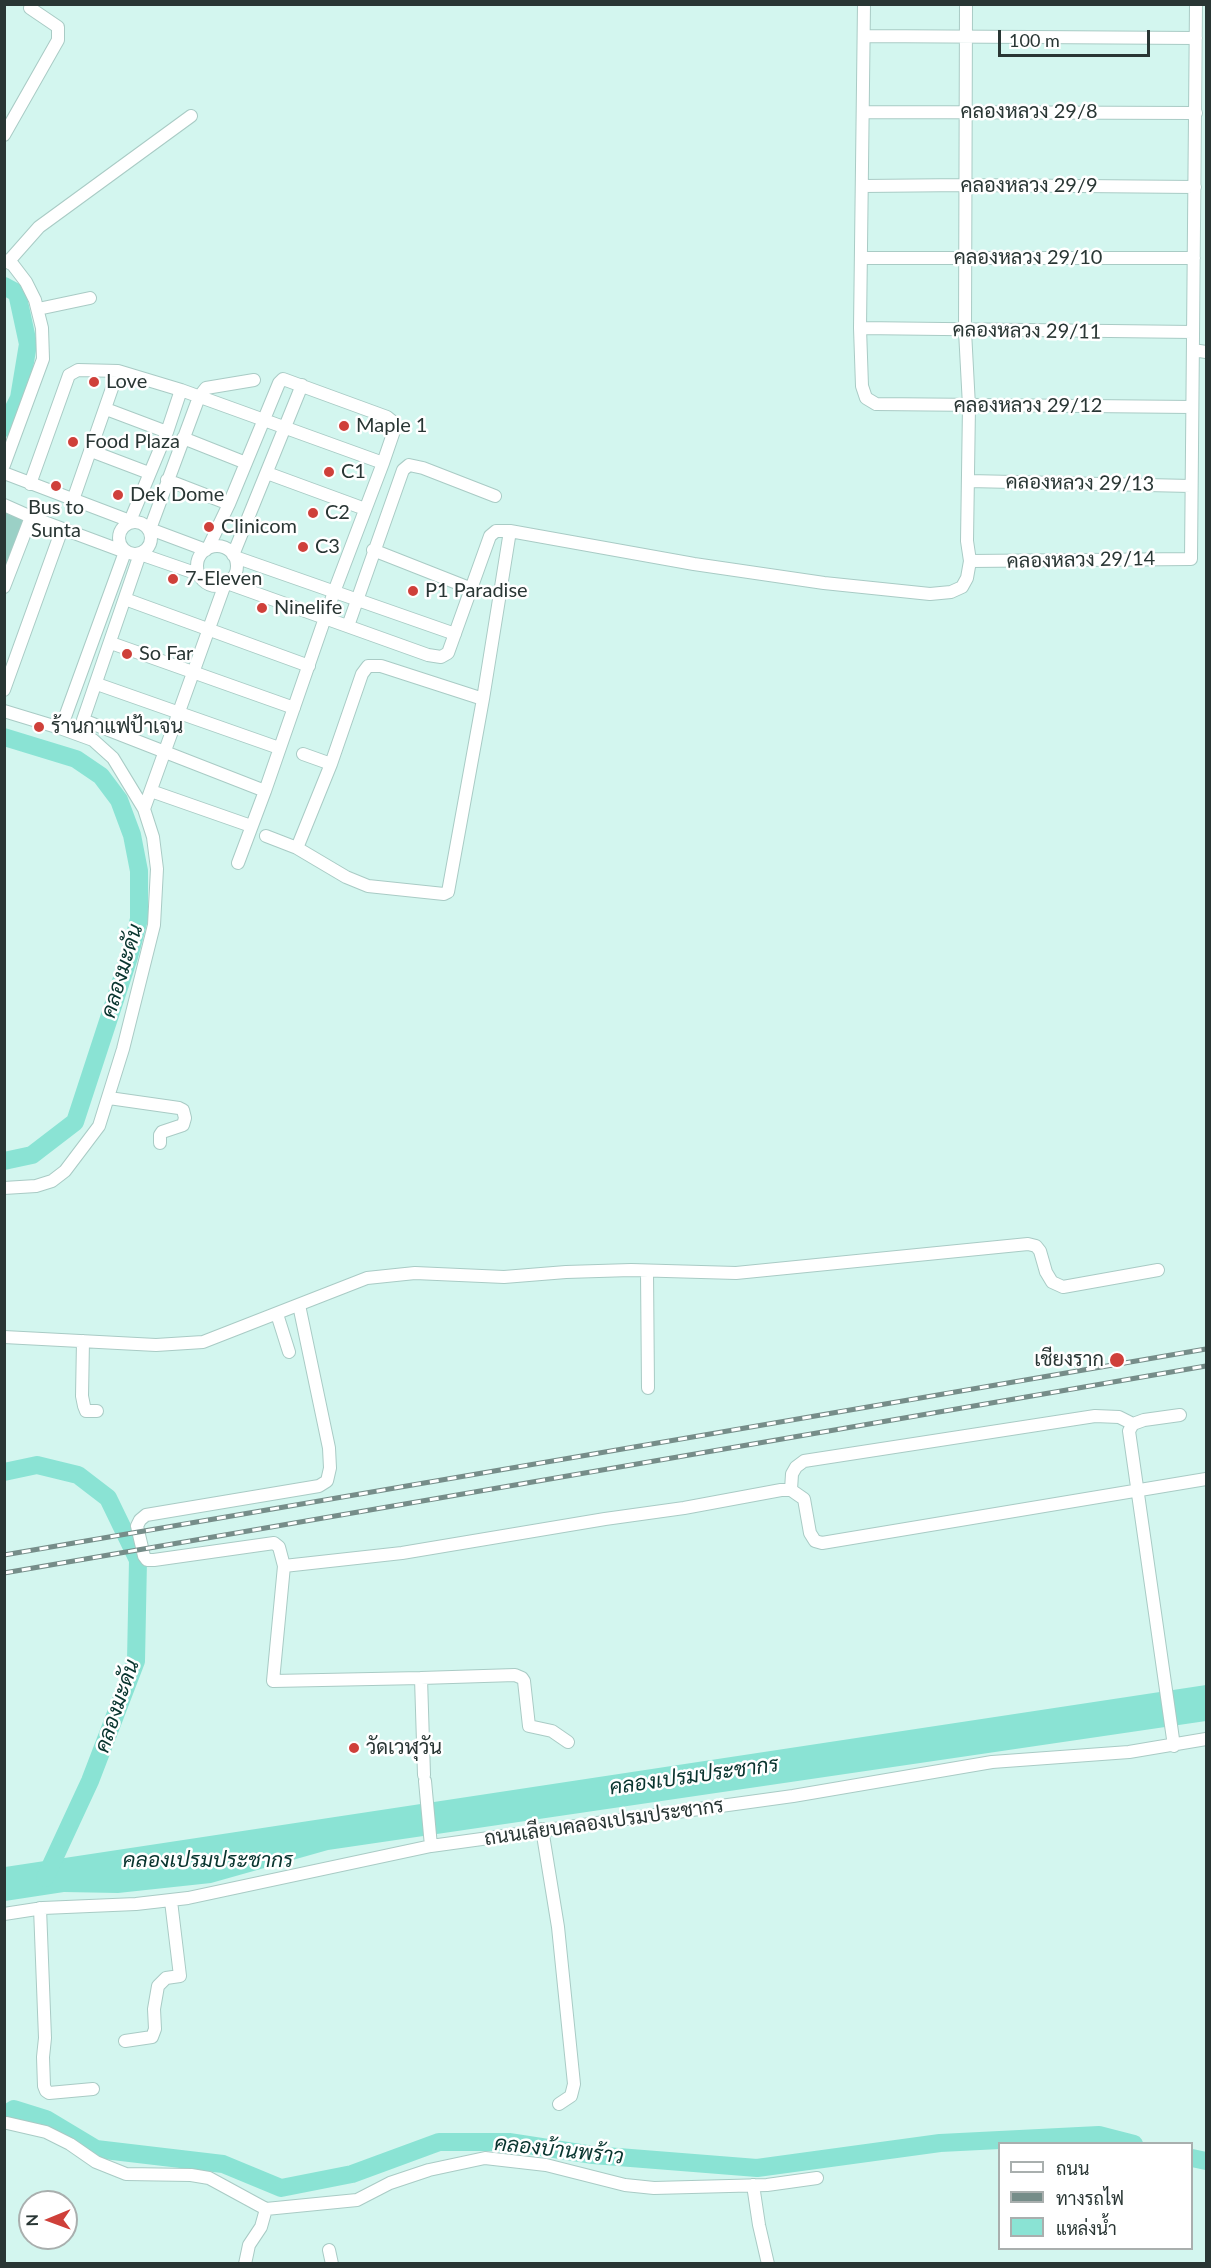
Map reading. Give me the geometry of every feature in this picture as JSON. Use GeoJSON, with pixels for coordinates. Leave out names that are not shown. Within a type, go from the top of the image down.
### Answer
{"type":"FeatureCollection","features":[{"type":"Feature","properties":{"kind":"street"},"geometry":{"type":"LineString","coordinates":[[860,328],[864,4]]}},
{"type":"Feature","properties":{"kind":"street"},"geometry":{"type":"LineString","coordinates":[[4,505],[125,552],[140,554],[198,574],[208,584],[214,586],[226,584],[428,655],[441,657],[448,653],[490,536],[496,531],[510,531],[694,564],[824,583],[930,594],[951,592],[962,586],[968,578],[970,561],[967,520],[969,406],[966,331],[966,4]]}},
{"type":"Feature","properties":{"kind":"street"},"geometry":{"type":"LineString","coordinates":[[1191,486],[1196,4]]}},
{"type":"Feature","properties":{"kind":"street"},"geometry":{"type":"LineString","coordinates":[[4,135],[60,33],[54,22],[30,8]]}},
{"type":"Feature","properties":{"kind":"street"},"geometry":{"type":"LineString","coordinates":[[864,36],[1196,38]]}},
{"type":"Feature","properties":{"kind":"street","name":"คลองหลวง 29/8"},"geometry":{"type":"LineString","coordinates":[[863,112],[1196,113]]}},
{"type":"Feature","properties":{"kind":"street"},"geometry":{"type":"LineString","coordinates":[[4,465],[43,358],[42,328],[38,309],[26,282],[13,265],[6,261],[39,227],[191,116]]}},
{"type":"Feature","properties":{"kind":"street","name":"คลองหลวง 29/9"},"geometry":{"type":"LineString","coordinates":[[863,186],[1195,187]]}},
{"type":"Feature","properties":{"kind":"street","name":"คลองหลวง 29/10"},"geometry":{"type":"LineString","coordinates":[[862,258],[1194,258]]}},
{"type":"Feature","properties":{"kind":"street"},"geometry":{"type":"LineString","coordinates":[[38,309],[90,298]]}},
{"type":"Feature","properties":{"kind":"street","name":"คลองหลวง 29/11"},"geometry":{"type":"LineString","coordinates":[[860,328],[1193,332]]}},
{"type":"Feature","properties":{"kind":"street","name":"คลองหลวง 29/12"},"geometry":{"type":"LineString","coordinates":[[860,328],[862,386],[866,398],[876,404],[1192,407]]}},
{"type":"Feature","properties":{"kind":"street"},"geometry":{"type":"LineString","coordinates":[[1193,350],[1206,352]]}},
{"type":"Feature","properties":{"kind":"street"},"geometry":{"type":"LineString","coordinates":[[30,484],[69,375],[78,370],[118,371],[181,390],[383,463]]}},
{"type":"Feature","properties":{"kind":"street"},"geometry":{"type":"LineString","coordinates":[[73,500],[118,371]]}},
{"type":"Feature","properties":{"kind":"street"},"geometry":{"type":"LineString","coordinates":[[198,574],[197,562],[207,549],[229,504],[279,383],[283,379],[387,417],[392,422],[395,428],[383,463],[334,592],[238,863]]}},
{"type":"Feature","properties":{"kind":"street"},"geometry":{"type":"LineString","coordinates":[[254,380],[206,388],[199,397],[150,529],[150,540],[140,554],[83,720],[265,791]]}},
{"type":"Feature","properties":{"kind":"street"},"geometry":{"type":"LineString","coordinates":[[144,809],[226,584],[236,572],[234,556],[302,385]]}},
{"type":"Feature","properties":{"kind":"street"},"geometry":{"type":"LineString","coordinates":[[125,552],[120,546],[120,540],[125,525],[130,521],[167,432],[181,390]]}},
{"type":"Feature","properties":{"kind":"street"},"geometry":{"type":"LineString","coordinates":[[106,409],[167,432]]}},
{"type":"Feature","properties":{"kind":"street"},"geometry":{"type":"LineString","coordinates":[[183,438],[246,463]]}},
{"type":"Feature","properties":{"kind":"street"},"geometry":{"type":"LineString","coordinates":[[91,451],[149,473]]}},
{"type":"Feature","properties":{"kind":"street"},"geometry":{"type":"LineString","coordinates":[[348,626],[403,470],[409,465],[423,468],[495,496]]}},
{"type":"Feature","properties":{"kind":"street"},"geometry":{"type":"LineString","coordinates":[[4,473],[130,521],[139,521],[150,529],[207,549],[214,546],[225,548],[234,556],[455,634]]}},
{"type":"Feature","properties":{"kind":"street"},"geometry":{"type":"LineString","coordinates":[[267,473],[365,509]]}},
{"type":"Feature","properties":{"kind":"street"},"geometry":{"type":"LineString","coordinates":[[167,480],[229,504]]}},
{"type":"Feature","properties":{"kind":"street","name":"คลองหลวง 29/13"},"geometry":{"type":"LineString","coordinates":[[969,481],[1191,486]]}},
{"type":"Feature","properties":{"kind":"street","name":"คลองหลวง 29/14"},"geometry":{"type":"LineString","coordinates":[[970,561],[1191,559],[1191,486]]}},
{"type":"Feature","properties":{"kind":"street"},"geometry":{"type":"LineString","coordinates":[[4,587],[31,517]]}},
{"type":"Feature","properties":{"kind":"street"},"geometry":{"type":"LineString","coordinates":[[4,690],[62,529]]}},
{"type":"Feature","properties":{"kind":"street"},"geometry":{"type":"LineString","coordinates":[[266,836],[297,848],[346,877],[368,886],[444,894],[448,892],[483,699],[510,531]]}},
{"type":"Feature","properties":{"kind":"street"},"geometry":{"type":"LineString","coordinates":[[374,550],[472,588]]}},
{"type":"Feature","properties":{"kind":"street"},"geometry":{"type":"LineString","coordinates":[[65,717],[125,552]]}},
{"type":"Feature","properties":{"kind":"street"},"geometry":{"type":"LineString","coordinates":[[125,599],[309,666]]}},
{"type":"Feature","properties":{"kind":"street"},"geometry":{"type":"LineString","coordinates":[[111,643],[294,708]]}},
{"type":"Feature","properties":{"kind":"street"},"geometry":{"type":"LineString","coordinates":[[297,848],[331,764],[362,674],[368,666],[381,666],[483,699]]}},
{"type":"Feature","properties":{"kind":"street"},"geometry":{"type":"LineString","coordinates":[[97,684],[279,748]]}},
{"type":"Feature","properties":{"kind":"street"},"geometry":{"type":"LineString","coordinates":[[4,711],[93,741],[118,764],[144,809],[153,837],[157,869],[154,925],[109,1098],[99,1126],[65,1171],[52,1181],[36,1186],[4,1188]]}},
{"type":"Feature","properties":{"kind":"street"},"geometry":{"type":"LineString","coordinates":[[303,754],[331,764]]}},
{"type":"Feature","properties":{"kind":"street"},"geometry":{"type":"LineString","coordinates":[[151,791],[251,826]]}},
{"type":"Feature","properties":{"kind":"street"},"geometry":{"type":"LineString","coordinates":[[109,1098],[183,1110],[185,1118],[183,1125],[162,1132],[160,1143]]}},
{"type":"Feature","properties":{"kind":"street"},"geometry":{"type":"LineString","coordinates":[[4,1337],[156,1345],[203,1342],[367,1278],[415,1273],[504,1277],[566,1272],[736,1273],[1028,1244],[1036,1245],[1052,1282],[1063,1287],[1158,1270]]}},
{"type":"Feature","properties":{"kind":"street"},"geometry":{"type":"LineString","coordinates":[[647,1271],[648,1389]]}},
{"type":"Feature","properties":{"kind":"street"},"geometry":{"type":"LineString","coordinates":[[299,1305],[328,1448],[330,1468],[327,1481],[319,1486],[146,1515],[137,1526],[144,1556],[147,1560],[154,1560],[274,1543],[281,1551],[284,1566],[273,1681],[514,1675],[524,1681],[529,1726],[552,1731],[568,1742]]}},
{"type":"Feature","properties":{"kind":"street"},"geometry":{"type":"LineString","coordinates":[[277,1314],[289,1352]]}},
{"type":"Feature","properties":{"kind":"street"},"geometry":{"type":"LineString","coordinates":[[83,1341],[82,1396],[87,1411],[97,1411]]}},
{"type":"Feature","properties":{"kind":"street"},"geometry":{"type":"LineString","coordinates":[[1173,1740],[1129,1431],[1134,1425],[1144,1420],[1180,1415]]}},
{"type":"Feature","properties":{"kind":"street"},"geometry":{"type":"LineString","coordinates":[[791,1490],[792,1474],[796,1467],[804,1461],[1095,1416],[1119,1417],[1134,1425]]}},
{"type":"Feature","properties":{"kind":"street"},"geometry":{"type":"LineString","coordinates":[[284,1566],[402,1553],[684,1508],[781,1490],[791,1490],[804,1499],[810,1533],[815,1541],[822,1543],[1206,1479]]}},
{"type":"Feature","properties":{"kind":"street"},"geometry":{"type":"LineString","coordinates":[[421,1678],[425,1781],[431,1841]]}},
{"type":"Feature","properties":{"kind":"street","name":"ถนนเลียบคลองเปรมประชากร"},"geometry":{"type":"LineString","coordinates":[[4,1914],[40,1908],[171,1901],[211,1894],[431,1841],[793,1796],[993,1762],[1129,1752],[1173,1740],[1206,1739]]}},
{"type":"Feature","properties":{"kind":"street"},"geometry":{"type":"LineString","coordinates":[[542,1829],[558,1927],[574,2084],[571,2096],[559,2104]]}},
{"type":"Feature","properties":{"kind":"street"},"geometry":{"type":"LineString","coordinates":[[125,2041],[152,2037],[155,2029],[154,2010],[158,1986],[166,1978],[180,1976],[171,1901]]}},
{"type":"Feature","properties":{"kind":"street"},"geometry":{"type":"LineString","coordinates":[[40,1908],[45,2038],[44,2086],[49,2093],[93,2089]]}},
{"type":"Feature","properties":{"kind":"street"},"geometry":{"type":"LineString","coordinates":[[7,2123],[46,2132],[112,2170],[126,2174],[191,2175],[209,2178],[266,2209],[357,2200],[390,2183],[429,2169],[485,2158],[546,2164],[616,2183],[654,2188],[753,2185],[817,2178]]}},
{"type":"Feature","properties":{"kind":"street"},"geometry":{"type":"LineString","coordinates":[[753,2185],[760,2235],[768,2264]]}},
{"type":"Feature","properties":{"kind":"street"},"geometry":{"type":"LineString","coordinates":[[245,2264],[249,2245],[261,2227],[266,2209]]}},
{"type":"Feature","properties":{"kind":"street"},"geometry":{"type":"LineString","coordinates":[[329,2250],[332,2264]]}},
{"type":"Feature","properties":{"kind":"shaded area"},"geometry":{"type":"Polygon","coordinates":[[[5,510],[28,521],[5,581],[5,510]]]}},
{"type":"Feature","properties":{"kind":"water","name":"คลองเปรมประชากร"},"geometry":{"type":"Polygon","coordinates":[[[1206,1685],[1206,1721],[328,1850],[211,1883],[118,1893],[64,1892],[5,1901],[5,1867],[1206,1685]]]}},
{"type":"Feature","properties":{"kind":"waterway","name":"คลองมะดัน"},"geometry":{"type":"LineString","coordinates":[[4,286],[17,293],[28,344],[19,398],[4,428]]}},
{"type":"Feature","properties":{"kind":"waterway","name":"คลองมะดัน"},"geometry":{"type":"LineString","coordinates":[[4,737],[76,759],[101,776],[119,800],[132,835],[139,871],[139,919],[129,957],[75,1122],[32,1155],[4,1161]]}},
{"type":"Feature","properties":{"kind":"waterway","name":"คลองมะดัน"},"geometry":{"type":"LineString","coordinates":[[4,1472],[37,1465],[78,1475],[108,1498],[138,1560],[136,1661],[90,1781],[45,1878]]}},
{"type":"Feature","properties":{"kind":"waterway","name":"คลองบ้านพร้าว"},"geometry":{"type":"LineString","coordinates":[[4,2115],[14,2109],[46,2119],[96,2149],[223,2164],[281,2188],[352,2174],[439,2142],[509,2142],[593,2155],[757,2168],[940,2143],[1099,2135],[1126,2142]]}},
{"type":"Feature","properties":{"kind":"waterway","name":"คลองบ้านพร้าว"},"geometry":{"type":"LineString","coordinates":[[1193,2158],[1206,2161]]}},
{"type":"Feature","properties":{"kind":"railway"},"geometry":{"type":"LineString","coordinates":[[4,1555],[1206,1349]]}},
{"type":"Feature","properties":{"kind":"railway"},"geometry":{"type":"LineString","coordinates":[[4,1573],[1206,1366]]}},
{"type":"Feature","properties":{"kind":"place","name":"Love"},"geometry":{"type":"Point","coordinates":[94,382]}},
{"type":"Feature","properties":{"kind":"place","name":"Maple 1"},"geometry":{"type":"Point","coordinates":[344,426]}},
{"type":"Feature","properties":{"kind":"place","name":"Food Plaza"},"geometry":{"type":"Point","coordinates":[73,442]}},
{"type":"Feature","properties":{"kind":"place","name":"C1"},"geometry":{"type":"Point","coordinates":[329,472]}},
{"type":"Feature","properties":{"kind":"place","name":"Bus to Sunta"},"geometry":{"type":"Point","coordinates":[56,486]}},
{"type":"Feature","properties":{"kind":"place","name":"Dek Dome"},"geometry":{"type":"Point","coordinates":[118,495]}},
{"type":"Feature","properties":{"kind":"place","name":"C2"},"geometry":{"type":"Point","coordinates":[313,513]}},
{"type":"Feature","properties":{"kind":"place","name":"Clinicom"},"geometry":{"type":"Point","coordinates":[209,527]}},
{"type":"Feature","properties":{"kind":"place","name":"C3"},"geometry":{"type":"Point","coordinates":[303,547]}},
{"type":"Feature","properties":{"kind":"place","name":"7-Eleven"},"geometry":{"type":"Point","coordinates":[173,579]}},
{"type":"Feature","properties":{"kind":"place","name":"P1 Paradise"},"geometry":{"type":"Point","coordinates":[413,591]}},
{"type":"Feature","properties":{"kind":"place","name":"Ninelife"},"geometry":{"type":"Point","coordinates":[262,608]}},
{"type":"Feature","properties":{"kind":"place","name":"So Far"},"geometry":{"type":"Point","coordinates":[127,654]}},
{"type":"Feature","properties":{"kind":"place","name":"ร้านกาแฟป้าเจน"},"geometry":{"type":"Point","coordinates":[39,727]}},
{"type":"Feature","properties":{"kind":"place","name":"เชียงราก"},"geometry":{"type":"Point","coordinates":[1117,1360]}},
{"type":"Feature","properties":{"kind":"place","name":"วัดเวฬุวัน"},"geometry":{"type":"Point","coordinates":[354,1748]}}]}
